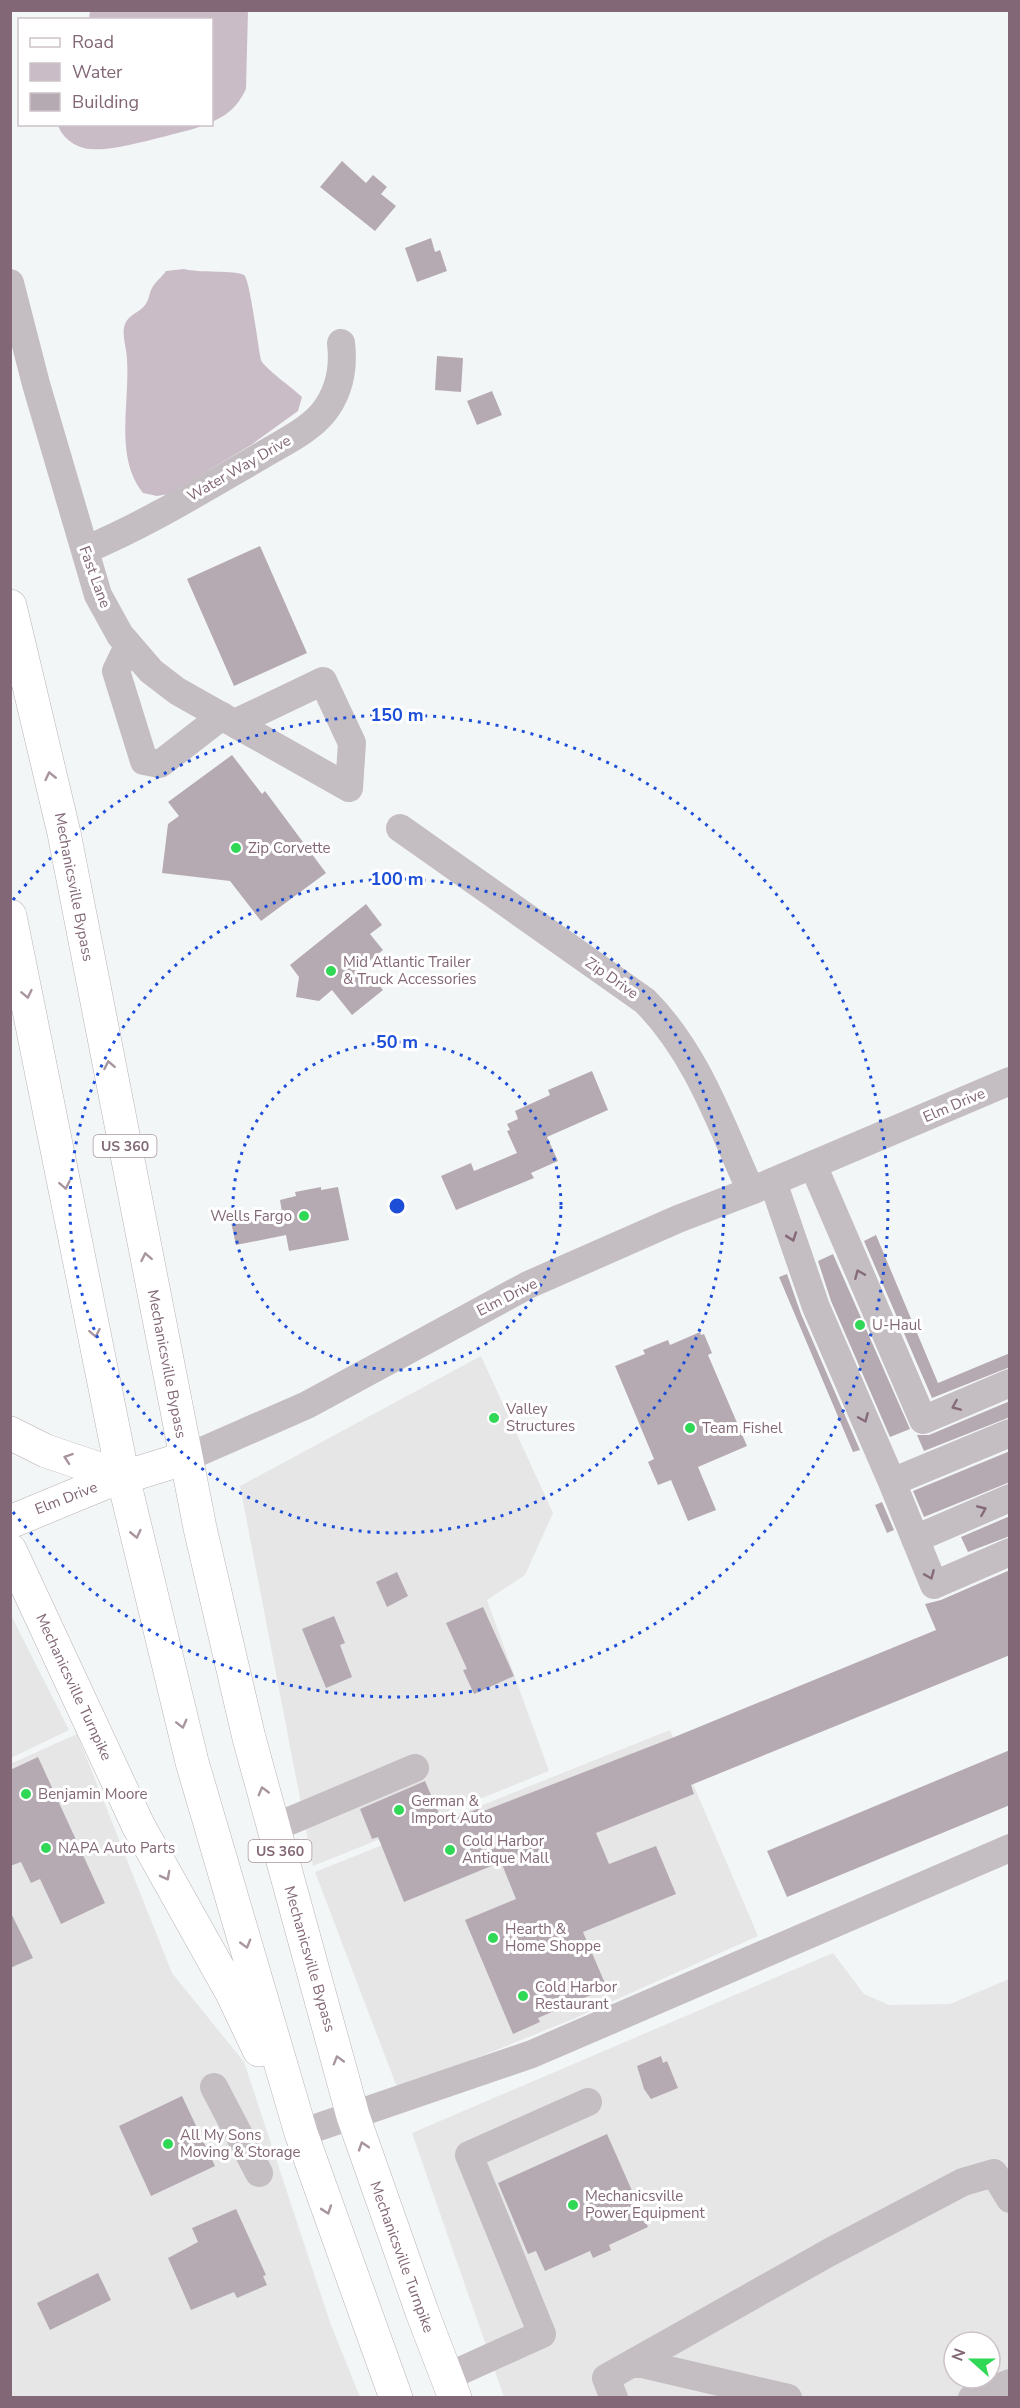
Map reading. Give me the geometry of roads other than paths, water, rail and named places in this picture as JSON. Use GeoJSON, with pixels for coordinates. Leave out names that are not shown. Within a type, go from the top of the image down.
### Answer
{"type":"FeatureCollection","features":[{"type":"Feature","properties":{"kind":"main road","name":"Mechanicsville Bypass"},"geometry":{"type":"LineString","coordinates":[[10,606],[64,833],[186,1458],[225,1643],[273,1828],[353,2116]]}},
{"type":"Feature","properties":{"kind":"main road"},"geometry":{"type":"LineString","coordinates":[[10,916],[123,1477],[192,1762],[304,2144],[396,2397]]}},
{"type":"Feature","properties":{"kind":"main road"},"geometry":{"type":"LineString","coordinates":[[10,1433],[46,1451],[123,1477]]}},
{"type":"Feature","properties":{"kind":"main road","name":"Elm Drive"},"geometry":{"type":"LineString","coordinates":[[10,1522],[36,1509],[123,1477],[186,1458]]}},
{"type":"Feature","properties":{"kind":"main road","name":"Mechanicsville Turnpike"},"geometry":{"type":"LineString","coordinates":[[10,1550],[138,1825],[232,1993],[304,2144]]}},
{"type":"Feature","properties":{"kind":"main road","name":"Mechanicsville Turnpike"},"geometry":{"type":"LineString","coordinates":[[353,2116],[451,2387]]}},
{"type":"Feature","properties":{"kind":"street","name":"Fast Lane"},"geometry":{"type":"LineString","coordinates":[[10,284],[36,384],[98,595],[128,646],[151,671],[177,691],[228,720],[349,788],[352,743],[323,681],[228,720]]}},
{"type":"Feature","properties":{"kind":"street","name":"Water Way Drive"},"geometry":{"type":"LineString","coordinates":[[84,550],[116,537],[209,486],[308,427],[323,413],[334,396],[341,376],[341,344]]}},
{"type":"Feature","properties":{"kind":"street"},"geometry":{"type":"LineString","coordinates":[[128,646],[116,671],[144,761],[160,764],[228,720]]}},
{"type":"Feature","properties":{"kind":"street","name":"Zip Drive"},"geometry":{"type":"LineString","coordinates":[[400,828],[645,1001],[667,1023],[685,1049],[762,1186],[892,1482],[934,1585],[1010,1552]]}},
{"type":"Feature","properties":{"kind":"street","name":"Elm Drive"},"geometry":{"type":"LineString","coordinates":[[186,1458],[307,1405],[528,1285],[678,1219],[1010,1082]]}},
{"type":"Feature","properties":{"kind":"street"},"geometry":{"type":"LineString","coordinates":[[813,1165],[923,1420],[1010,1383]]}},
{"type":"Feature","properties":{"kind":"street"},"geometry":{"type":"LineString","coordinates":[[892,1482],[1010,1433]]}},
{"type":"Feature","properties":{"kind":"street"},"geometry":{"type":"LineString","coordinates":[[915,1539],[1010,1498]]}},
{"type":"Feature","properties":{"kind":"street"},"geometry":{"type":"LineString","coordinates":[[273,1828],[415,1768]]}},
{"type":"Feature","properties":{"kind":"street"},"geometry":{"type":"LineString","coordinates":[[304,2144],[353,2116],[532,2054],[1010,1848]]}},
{"type":"Feature","properties":{"kind":"street"},"geometry":{"type":"LineString","coordinates":[[214,2087],[259,2173]]}},
{"type":"Feature","properties":{"kind":"street"},"geometry":{"type":"LineString","coordinates":[[451,2387],[542,2334],[469,2155],[588,2102]]}},
{"type":"Feature","properties":{"kind":"street"},"geometry":{"type":"LineString","coordinates":[[614,2397],[606,2378],[830,2252],[963,2182],[994,2173],[1010,2199]]}},
{"type":"Feature","properties":{"kind":"street"},"geometry":{"type":"LineString","coordinates":[[634,2362],[788,2397]]}},
{"type":"Feature","properties":{"kind":"street"},"geometry":{"type":"LineString","coordinates":[[972,2397],[1010,2383]]}},
{"type":"Feature","properties":{"kind":"water"},"geometry":{"type":"Polygon","coordinates":[[[90,11],[248,11],[246,89],[232,109],[213,121],[213,18],[89,18],[90,11]]]}},
{"type":"Feature","properties":{"kind":"water"},"geometry":{"type":"Polygon","coordinates":[[[59,126],[202,126],[141,142],[100,149],[85,148],[75,144],[63,134],[59,126]]]}},
{"type":"Feature","properties":{"kind":"water"},"geometry":{"type":"Polygon","coordinates":[[[184,269],[244,275],[251,300],[261,360],[267,368],[302,397],[298,411],[251,445],[169,494],[157,496],[143,493],[134,478],[129,463],[125,429],[127,356],[124,328],[129,318],[143,308],[153,286],[166,271],[184,269]]]}},
{"type":"Feature","properties":{"kind":"place","name":"Zip Corvette"},"geometry":{"type":"Point","coordinates":[236,848]}},
{"type":"Feature","properties":{"kind":"place","name":"Mid Atlantic Trailer & Truck Accessories"},"geometry":{"type":"Point","coordinates":[331,971]}},
{"type":"Feature","properties":{"kind":"place","name":"Wells Fargo"},"geometry":{"type":"Point","coordinates":[304,1216]}},
{"type":"Feature","properties":{"kind":"place","name":"U-Haul"},"geometry":{"type":"Point","coordinates":[860,1325]}},
{"type":"Feature","properties":{"kind":"place","name":"Valley Structures"},"geometry":{"type":"Point","coordinates":[494,1418]}},
{"type":"Feature","properties":{"kind":"place","name":"Team Fishel"},"geometry":{"type":"Point","coordinates":[690,1428]}},
{"type":"Feature","properties":{"kind":"place","name":"Benjamin Moore"},"geometry":{"type":"Point","coordinates":[26,1794]}},
{"type":"Feature","properties":{"kind":"place","name":"German & Import Auto"},"geometry":{"type":"Point","coordinates":[399,1810]}},
{"type":"Feature","properties":{"kind":"place","name":"NAPA Auto Parts"},"geometry":{"type":"Point","coordinates":[46,1848]}},
{"type":"Feature","properties":{"kind":"place","name":"Cold Harbor Antique Mall"},"geometry":{"type":"Point","coordinates":[450,1850]}},
{"type":"Feature","properties":{"kind":"place","name":"Hearth & Home Shoppe"},"geometry":{"type":"Point","coordinates":[493,1938]}},
{"type":"Feature","properties":{"kind":"place","name":"Cold Harbor Restaurant"},"geometry":{"type":"Point","coordinates":[523,1996]}},
{"type":"Feature","properties":{"kind":"place","name":"All My Sons Moving & Storage"},"geometry":{"type":"Point","coordinates":[168,2144]}},
{"type":"Feature","properties":{"kind":"place","name":"Mechanicsville Power Equipment"},"geometry":{"type":"Point","coordinates":[573,2205]}}]}
